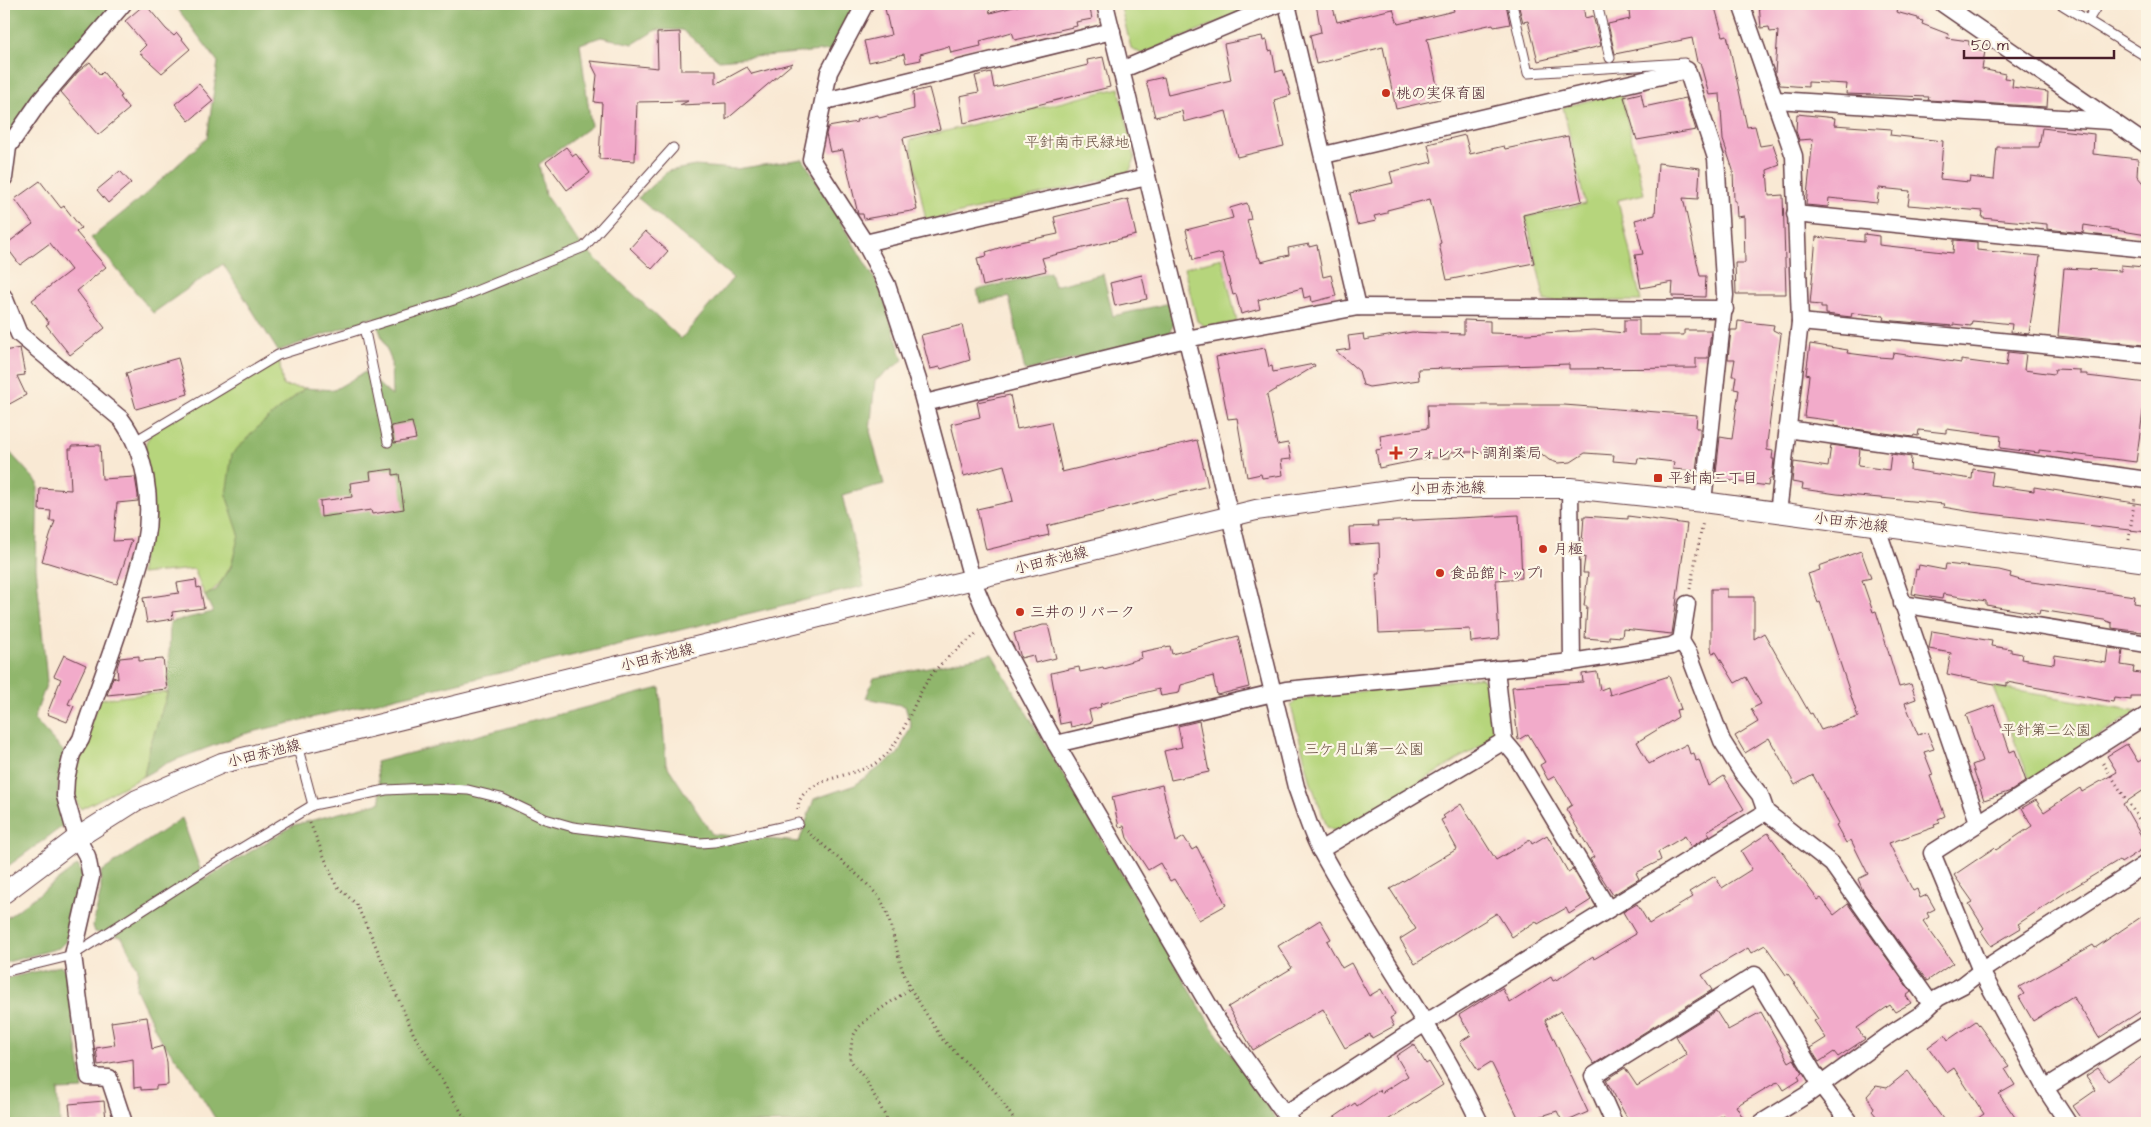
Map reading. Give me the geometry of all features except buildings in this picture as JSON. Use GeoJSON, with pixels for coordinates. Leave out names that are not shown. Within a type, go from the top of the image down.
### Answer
{"type":"FeatureCollection","features":[{"type":"Feature","properties":{"kind":"street"},"geometry":{"type":"LineString","coordinates":[[4,178],[8,147],[34,109],[123,4]]}},
{"type":"Feature","properties":{"kind":"street"},"geometry":{"type":"LineString","coordinates":[[866,4],[829,72],[825,101],[811,158],[865,243],[887,285],[925,403],[972,579],[990,622],[1056,744],[1218,1021],[1288,1119],[1424,1023],[1766,812]]}},
{"type":"Feature","properties":{"kind":"street"},"geometry":{"type":"LineString","coordinates":[[1105,4],[1296,788],[1320,850],[1461,1083],[1480,1123]]}},
{"type":"Feature","properties":{"kind":"street"},"geometry":{"type":"LineString","coordinates":[[1121,70],[1278,4]]}},
{"type":"Feature","properties":{"kind":"street"},"geometry":{"type":"LineString","coordinates":[[1287,4],[1324,154],[1358,307]]}},
{"type":"Feature","properties":{"kind":"street"},"geometry":{"type":"LineString","coordinates":[[1741,4],[1794,156],[1800,322],[1778,513]]}},
{"type":"Feature","properties":{"kind":"street"},"geometry":{"type":"LineString","coordinates":[[1943,4],[2147,145]]}},
{"type":"Feature","properties":{"kind":"street"},"geometry":{"type":"LineString","coordinates":[[825,101],[1112,31]]}},
{"type":"Feature","properties":{"kind":"street"},"geometry":{"type":"LineString","coordinates":[[1324,154],[1616,84],[1687,70],[1716,158],[1725,309],[1703,511]]}},
{"type":"Feature","properties":{"kind":"street"},"geometry":{"type":"LineString","coordinates":[[1776,100],[2110,121]]}},
{"type":"Feature","properties":{"kind":"street"},"geometry":{"type":"LineString","coordinates":[[865,243],[1147,176]]}},
{"type":"Feature","properties":{"kind":"street"},"geometry":{"type":"LineString","coordinates":[[1795,214],[2147,249]]}},
{"type":"Feature","properties":{"kind":"street"},"geometry":{"type":"LineString","coordinates":[[4,297],[19,334],[121,419],[135,441],[141,457],[148,516],[146,543],[81,739],[72,754],[66,779],[65,796],[77,838],[87,856],[92,877],[73,955],[89,1077],[109,1078],[124,1123]]}},
{"type":"Feature","properties":{"kind":"street"},"geometry":{"type":"LineString","coordinates":[[925,403],[1186,339],[1358,307],[1725,309]]}},
{"type":"Feature","properties":{"kind":"street"},"geometry":{"type":"LineString","coordinates":[[1800,322],[2147,355]]}},
{"type":"Feature","properties":{"kind":"street"},"geometry":{"type":"LineString","coordinates":[[1787,429],[2142,479]]}},
{"type":"Feature","properties":{"kind":"street","name":"小田赤池線"},"geometry":{"type":"LineString","coordinates":[[4,893],[77,838],[137,800],[222,763],[1256,510],[1410,488],[1570,488],[1703,511],[1778,513],[2147,562]]}},
{"type":"Feature","properties":{"kind":"street"},"geometry":{"type":"LineString","coordinates":[[1570,488],[1572,662]]}},
{"type":"Feature","properties":{"kind":"street"},"geometry":{"type":"LineString","coordinates":[[1876,525],[1978,822]]}},
{"type":"Feature","properties":{"kind":"street"},"geometry":{"type":"LineString","coordinates":[[1687,604],[1681,641],[1689,654],[1722,741],[1741,771],[1760,794],[1766,812],[1832,864],[1931,1004]]}},
{"type":"Feature","properties":{"kind":"street"},"geometry":{"type":"LineString","coordinates":[[1902,604],[2147,644]]}},
{"type":"Feature","properties":{"kind":"street"},"geometry":{"type":"LineString","coordinates":[[1056,744],[1272,692],[1572,662],[1671,646],[1681,641]]}},
{"type":"Feature","properties":{"kind":"street"},"geometry":{"type":"LineString","coordinates":[[1496,670],[1504,741],[1514,754],[1608,909]]}},
{"type":"Feature","properties":{"kind":"street"},"geometry":{"type":"LineString","coordinates":[[2068,1123],[2045,1088],[1981,971],[1932,853],[2147,715]]}},
{"type":"Feature","properties":{"kind":"street"},"geometry":{"type":"LineString","coordinates":[[1320,850],[1504,741]]}},
{"type":"Feature","properties":{"kind":"street"},"geometry":{"type":"LineString","coordinates":[[1761,1123],[1821,1085],[1920,1015],[1931,1004],[2147,862]]}},
{"type":"Feature","properties":{"kind":"street"},"geometry":{"type":"LineString","coordinates":[[1614,1123],[1593,1076],[1755,975],[1821,1085],[1850,1123]]}},
{"type":"Feature","properties":{"kind":"street"},"geometry":{"type":"LineString","coordinates":[[2045,1088],[2147,1025]]}},
{"type":"Feature","properties":{"kind":"lane"},"geometry":{"type":"LineString","coordinates":[[1512,4],[1528,74],[1684,63],[1687,70]]}},
{"type":"Feature","properties":{"kind":"lane"},"geometry":{"type":"LineString","coordinates":[[1597,4],[1610,58]]}},
{"type":"Feature","properties":{"kind":"lane"},"geometry":{"type":"LineString","coordinates":[[2061,4],[2147,57]]}},
{"type":"Feature","properties":{"kind":"lane"},"geometry":{"type":"LineString","coordinates":[[2088,20],[2098,4]]}},
{"type":"Feature","properties":{"kind":"lane"},"geometry":{"type":"LineString","coordinates":[[135,441],[278,355],[454,300],[584,247],[673,148]]}},
{"type":"Feature","properties":{"kind":"lane"},"geometry":{"type":"LineString","coordinates":[[364,327],[388,442]]}},
{"type":"Feature","properties":{"kind":"lane"},"geometry":{"type":"LineString","coordinates":[[297,745],[313,805]]}},
{"type":"Feature","properties":{"kind":"lane"},"geometry":{"type":"LineString","coordinates":[[4,972],[73,955],[206,869],[313,805],[386,790],[428,788],[468,790],[501,798],[545,819],[573,827],[700,843],[714,842],[798,823]]}},
{"type":"Feature","properties":{"kind":"path"},"geometry":{"type":"LineString","coordinates":[[2127,559],[2142,479]]}},
{"type":"Feature","properties":{"kind":"path"},"geometry":{"type":"LineString","coordinates":[[1687,604],[1703,511]]}},
{"type":"Feature","properties":{"kind":"path"},"geometry":{"type":"LineString","coordinates":[[990,622],[936,669],[890,750],[877,763],[832,778],[806,791],[798,804],[798,823],[862,879],[880,898],[887,912],[902,969],[910,988],[942,1039],[995,1091],[1016,1123]]}},
{"type":"Feature","properties":{"kind":"path"},"geometry":{"type":"LineString","coordinates":[[2094,749],[2147,832]]}},
{"type":"Feature","properties":{"kind":"path"},"geometry":{"type":"LineString","coordinates":[[305,810],[336,885],[356,904],[414,1035],[468,1123]]}},
{"type":"Feature","properties":{"kind":"path"},"geometry":{"type":"LineString","coordinates":[[889,1123],[866,1080],[850,1060],[854,1033],[870,1016],[888,1006],[910,988]]}},
{"type":"Feature","properties":{"kind":"green space"},"geometry":{"type":"Polygon","coordinates":[[[4,4],[113,4],[11,134],[4,133],[4,4]]]}},
{"type":"Feature","properties":{"kind":"green space"},"geometry":{"type":"Polygon","coordinates":[[[174,4],[856,4],[832,50],[719,60],[682,30],[656,30],[633,44],[601,37],[580,44],[591,126],[539,164],[545,195],[580,244],[681,339],[733,278],[638,198],[668,171],[695,166],[736,169],[803,159],[880,288],[903,360],[875,381],[870,431],[884,484],[842,495],[864,586],[244,734],[167,763],[144,776],[150,746],[168,692],[170,622],[213,612],[205,596],[216,590],[231,567],[239,534],[226,495],[232,454],[258,427],[305,388],[334,390],[365,372],[392,396],[391,360],[374,317],[278,351],[223,264],[153,313],[91,238],[139,200],[207,138],[218,62],[174,4]]]}},
{"type":"Feature","properties":{"kind":"green space"},"geometry":{"type":"Polygon","coordinates":[[[1120,4],[1261,4],[1142,54],[1131,48],[1120,4]]]}},
{"type":"Feature","properties":{"kind":"green space","name":"平針南市民緑地"},"geometry":{"type":"Polygon","coordinates":[[[1119,88],[1135,159],[1128,174],[926,221],[910,140],[1119,88]]]}},
{"type":"Feature","properties":{"kind":"green space"},"geometry":{"type":"Polygon","coordinates":[[[1621,93],[1644,194],[1618,200],[1641,301],[1545,301],[1526,217],[1585,204],[1563,107],[1621,93]]]}},
{"type":"Feature","properties":{"kind":"green space"},"geometry":{"type":"Polygon","coordinates":[[[1222,258],[1237,322],[1206,327],[1197,321],[1184,268],[1222,258]]]}},
{"type":"Feature","properties":{"kind":"green space"},"geometry":{"type":"Polygon","coordinates":[[[1050,272],[1054,286],[1103,274],[1113,316],[1170,303],[1175,322],[1168,335],[1025,371],[1009,297],[980,303],[977,290],[1050,272]]]}},
{"type":"Feature","properties":{"kind":"green space"},"geometry":{"type":"Polygon","coordinates":[[[279,358],[283,386],[305,388],[258,427],[226,495],[239,533],[237,550],[230,568],[218,585],[205,596],[194,569],[141,574],[146,442],[153,431],[279,358]]]}},
{"type":"Feature","properties":{"kind":"green space"},"geometry":{"type":"Polygon","coordinates":[[[4,446],[38,483],[36,567],[47,682],[34,719],[64,752],[58,788],[63,826],[4,869],[4,446]]]}},
{"type":"Feature","properties":{"kind":"green space"},"geometry":{"type":"Polygon","coordinates":[[[992,654],[1210,1024],[1279,1123],[218,1123],[188,1074],[159,1037],[136,989],[138,969],[122,937],[95,932],[93,926],[101,890],[101,872],[182,818],[204,880],[294,825],[381,802],[376,762],[660,688],[666,764],[712,834],[799,842],[814,799],[855,785],[898,754],[911,726],[905,706],[866,698],[874,678],[992,654]]]}},
{"type":"Feature","properties":{"kind":"green space","name":"三ケ月山第一公園"},"geometry":{"type":"Polygon","coordinates":[[[1481,677],[1489,685],[1496,732],[1492,739],[1337,832],[1327,827],[1311,783],[1291,706],[1296,699],[1481,677]]]}},
{"type":"Feature","properties":{"kind":"green space","name":"平針第二公園"},"geometry":{"type":"Polygon","coordinates":[[[1993,687],[2138,711],[2030,780],[1993,687]]]}},
{"type":"Feature","properties":{"kind":"green space"},"geometry":{"type":"Polygon","coordinates":[[[168,692],[150,746],[144,776],[81,809],[76,799],[74,786],[76,771],[85,739],[100,699],[168,692]]]}},
{"type":"Feature","properties":{"kind":"green space"},"geometry":{"type":"Polygon","coordinates":[[[78,865],[82,875],[80,896],[66,941],[59,948],[4,963],[4,920],[78,865]]]}},
{"type":"Feature","properties":{"kind":"green space"},"geometry":{"type":"Polygon","coordinates":[[[60,966],[66,970],[83,1089],[58,1090],[60,1123],[4,1123],[4,979],[60,966]]]}},
{"type":"Feature","properties":{"kind":"place","name":"桃の実保育園"},"geometry":{"type":"Point","coordinates":[1386,93]}},
{"type":"Feature","properties":{"kind":"place","name":"フォレスト調剤薬局"},"geometry":{"type":"Point","coordinates":[1396,453]}},
{"type":"Feature","properties":{"kind":"place","name":"平針南二丁目"},"geometry":{"type":"Point","coordinates":[1658,478]}},
{"type":"Feature","properties":{"kind":"place","name":"月極"},"geometry":{"type":"Point","coordinates":[1543,549]}},
{"type":"Feature","properties":{"kind":"place","name":"食品館トップ1"},"geometry":{"type":"Point","coordinates":[1440,573]}},
{"type":"Feature","properties":{"kind":"place","name":"三井のリパーク"},"geometry":{"type":"Point","coordinates":[1020,612]}}]}
